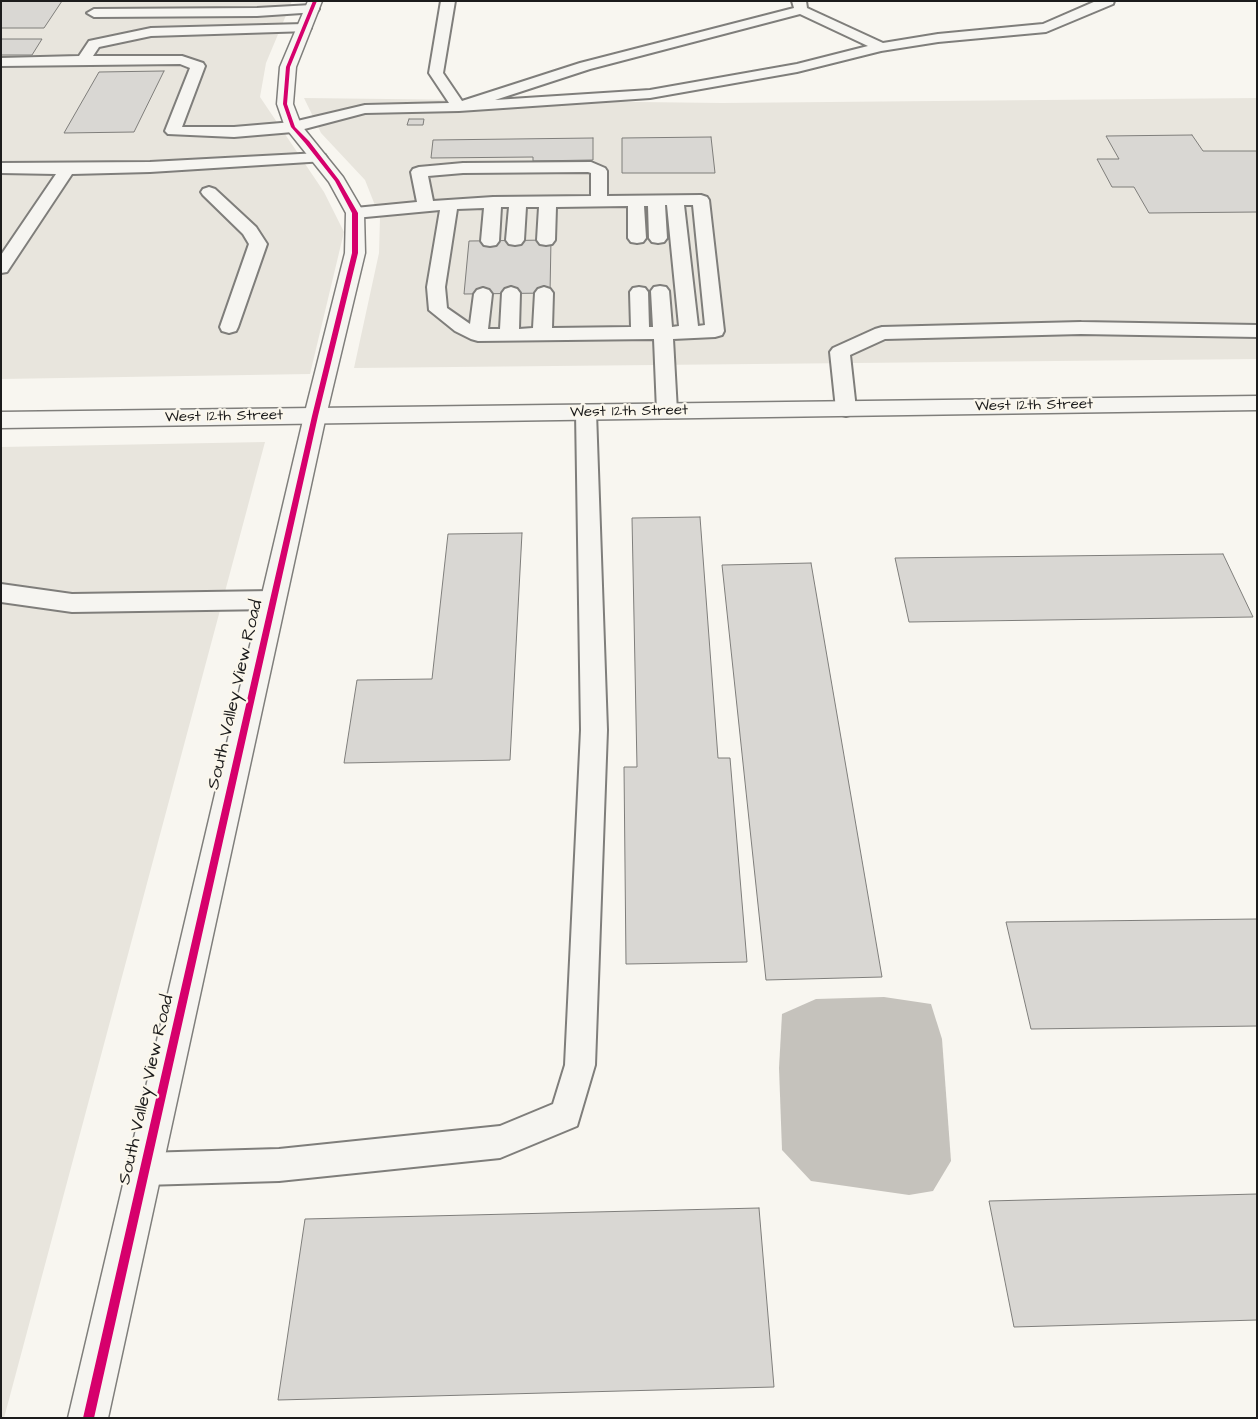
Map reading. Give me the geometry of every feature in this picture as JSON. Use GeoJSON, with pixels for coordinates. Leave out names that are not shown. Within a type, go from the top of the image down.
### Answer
{"type":"FeatureCollection","features":[{"type":"Feature","properties":{"kind":"street","name":"South Valley View Road"},"geometry":{"type":"LineString","coordinates":[[88,1418],[314,416],[355,253],[355,213],[337,181],[292,127],[285,104],[288,67],[314,8]]}},
{"type":"Feature","properties":{"kind":"street","name":"West 12th Street"},"geometry":{"type":"LineString","coordinates":[[1,420],[1257,403]]}},
{"type":"Feature","properties":{"kind":"lane"},"geometry":{"type":"LineString","coordinates":[[448,1],[436,73],[459,107]]}},
{"type":"Feature","properties":{"kind":"lane"},"geometry":{"type":"LineString","coordinates":[[1,62],[182,60],[198,66],[172,131],[234,132],[292,127],[365,109],[459,107],[650,94],[797,68],[881,47],[938,38],[1046,28],[1108,1]]}},
{"type":"Feature","properties":{"kind":"lane"},"geometry":{"type":"LineString","coordinates":[[459,107],[585,66],[800,5],[881,47]]}},
{"type":"Feature","properties":{"kind":"lane"},"geometry":{"type":"LineString","coordinates":[[94,13],[255,7],[314,8]]}},
{"type":"Feature","properties":{"kind":"lane"},"geometry":{"type":"LineString","coordinates":[[83,60],[94,44],[151,32],[314,8]]}},
{"type":"Feature","properties":{"kind":"lane"},"geometry":{"type":"LineString","coordinates":[[410,157],[430,189],[426,206]]}},
{"type":"Feature","properties":{"kind":"lane"},"geometry":{"type":"LineString","coordinates":[[1,168],[150,167],[319,158]]}},
{"type":"Feature","properties":{"kind":"lane"},"geometry":{"type":"LineString","coordinates":[[419,172],[464,168],[591,167],[599,171],[599,194]]}},
{"type":"Feature","properties":{"kind":"lane"},"geometry":{"type":"LineString","coordinates":[[1,268],[67,169]]}},
{"type":"Feature","properties":{"kind":"lane"},"geometry":{"type":"LineString","coordinates":[[456,193],[436,287],[438,310],[478,335],[716,331],[700,200],[636,201],[599,194],[526,186]]}},
{"type":"Feature","properties":{"kind":"lane"},"geometry":{"type":"LineString","coordinates":[[209,192],[250,231],[258,244],[229,327]]}},
{"type":"Feature","properties":{"kind":"lane"},"geometry":{"type":"LineString","coordinates":[[355,213],[426,206],[456,193],[493,202],[548,202],[599,194]]}},
{"type":"Feature","properties":{"kind":"lane"},"geometry":{"type":"LineString","coordinates":[[636,201],[638,238]]}},
{"type":"Feature","properties":{"kind":"lane"},"geometry":{"type":"LineString","coordinates":[[656,201],[658,238]]}},
{"type":"Feature","properties":{"kind":"lane"},"geometry":{"type":"LineString","coordinates":[[676,201],[689,332]]}},
{"type":"Feature","properties":{"kind":"lane"},"geometry":{"type":"LineString","coordinates":[[490,241],[493,202]]}},
{"type":"Feature","properties":{"kind":"lane"},"geometry":{"type":"LineString","coordinates":[[515,240],[518,202]]}},
{"type":"Feature","properties":{"kind":"lane"},"geometry":{"type":"LineString","coordinates":[[546,240],[548,202]]}},
{"type":"Feature","properties":{"kind":"lane"},"geometry":{"type":"LineString","coordinates":[[660,291],[667,411]]}},
{"type":"Feature","properties":{"kind":"lane"},"geometry":{"type":"LineString","coordinates":[[639,292],[640,333]]}},
{"type":"Feature","properties":{"kind":"lane"},"geometry":{"type":"LineString","coordinates":[[509,334],[511,293]]}},
{"type":"Feature","properties":{"kind":"lane"},"geometry":{"type":"LineString","coordinates":[[542,334],[544,293]]}},
{"type":"Feature","properties":{"kind":"lane"},"geometry":{"type":"LineString","coordinates":[[478,335],[483,294]]}},
{"type":"Feature","properties":{"kind":"lane"},"geometry":{"type":"LineString","coordinates":[[846,409],[840,352],[882,332],[1081,328],[1257,331]]}},
{"type":"Feature","properties":{"kind":"lane"},"geometry":{"type":"LineString","coordinates":[[144,1170],[279,1165],[500,1142],[566,1115],[580,1065],[594,730],[586,412]]}},
{"type":"Feature","properties":{"kind":"lane"},"geometry":{"type":"LineString","coordinates":[[1,593],[72,603],[273,600]]}},
{"type":"Feature","properties":{"kind":"shaded area"},"geometry":{"type":"Polygon","coordinates":[[[1,1],[292,1],[266,63],[260,97],[324,192],[344,232],[310,374],[1,379],[1,1]]]}},
{"type":"Feature","properties":{"kind":"shaded area"},"geometry":{"type":"Polygon","coordinates":[[[304,98],[722,103],[1257,98],[1257,359],[354,368],[379,253],[380,218],[365,180],[321,133],[304,98]]]}},
{"type":"Feature","properties":{"kind":"shaded area"},"geometry":{"type":"Polygon","coordinates":[[[265,442],[4,1418],[1,1418],[1,447],[265,442]]]}},
{"type":"Feature","properties":{"kind":"shaded area"},"geometry":{"type":"Polygon","coordinates":[[[884,997],[931,1004],[942,1039],[951,1161],[933,1191],[909,1195],[811,1181],[782,1150],[779,1068],[782,1014],[816,999],[884,997]]]}},
{"type":"Feature","properties":{"kind":"building"},"geometry":{"type":"Polygon","coordinates":[[[1,1],[62,1],[44,28],[1,28],[1,1]]]}},
{"type":"Feature","properties":{"kind":"building"},"geometry":{"type":"Polygon","coordinates":[[[1,39],[42,39],[32,55],[1,55],[1,39]]]}},
{"type":"Feature","properties":{"kind":"building"},"geometry":{"type":"Polygon","coordinates":[[[164,71],[134,132],[64,133],[99,72],[164,71]]]}},
{"type":"Feature","properties":{"kind":"building"},"geometry":{"type":"Polygon","coordinates":[[[409,119],[424,119],[423,125],[407,125],[409,119]]]}},
{"type":"Feature","properties":{"kind":"building"},"geometry":{"type":"Polygon","coordinates":[[[1192,135],[1203,151],[1257,151],[1257,212],[1149,213],[1134,187],[1112,187],[1097,159],[1119,159],[1106,136],[1192,135]]]}},
{"type":"Feature","properties":{"kind":"building"},"geometry":{"type":"Polygon","coordinates":[[[711,137],[715,173],[622,173],[622,138],[711,137]]]}},
{"type":"Feature","properties":{"kind":"building"},"geometry":{"type":"Polygon","coordinates":[[[593,138],[593,160],[533,161],[533,157],[431,158],[433,140],[593,138]]]}},
{"type":"Feature","properties":{"kind":"building"},"geometry":{"type":"Polygon","coordinates":[[[551,240],[550,293],[464,294],[469,241],[551,240]]]}},
{"type":"Feature","properties":{"kind":"building"},"geometry":{"type":"Polygon","coordinates":[[[700,517],[718,758],[730,758],[747,962],[626,964],[624,767],[637,767],[632,518],[700,517]]]}},
{"type":"Feature","properties":{"kind":"building"},"geometry":{"type":"Polygon","coordinates":[[[522,533],[510,760],[344,763],[357,680],[432,679],[448,534],[522,533]]]}},
{"type":"Feature","properties":{"kind":"building"},"geometry":{"type":"Polygon","coordinates":[[[1223,554],[1253,617],[909,622],[895,558],[1223,554]]]}},
{"type":"Feature","properties":{"kind":"building"},"geometry":{"type":"Polygon","coordinates":[[[811,563],[882,977],[766,980],[722,565],[811,563]]]}},
{"type":"Feature","properties":{"kind":"building"},"geometry":{"type":"Polygon","coordinates":[[[1257,919],[1257,1026],[1031,1029],[1006,922],[1257,919]]]}},
{"type":"Feature","properties":{"kind":"building"},"geometry":{"type":"Polygon","coordinates":[[[1257,1194],[1257,1320],[1014,1327],[989,1201],[1257,1194]]]}},
{"type":"Feature","properties":{"kind":"building"},"geometry":{"type":"Polygon","coordinates":[[[759,1208],[774,1387],[278,1400],[305,1219],[759,1208]]]}},
{"type":"Feature","properties":{"kind":"cycle path"},"geometry":{"type":"LineString","coordinates":[[88,1418],[315,416],[355,253],[355,213],[337,181],[293,127],[285,104],[288,67],[315,1]]}}]}
